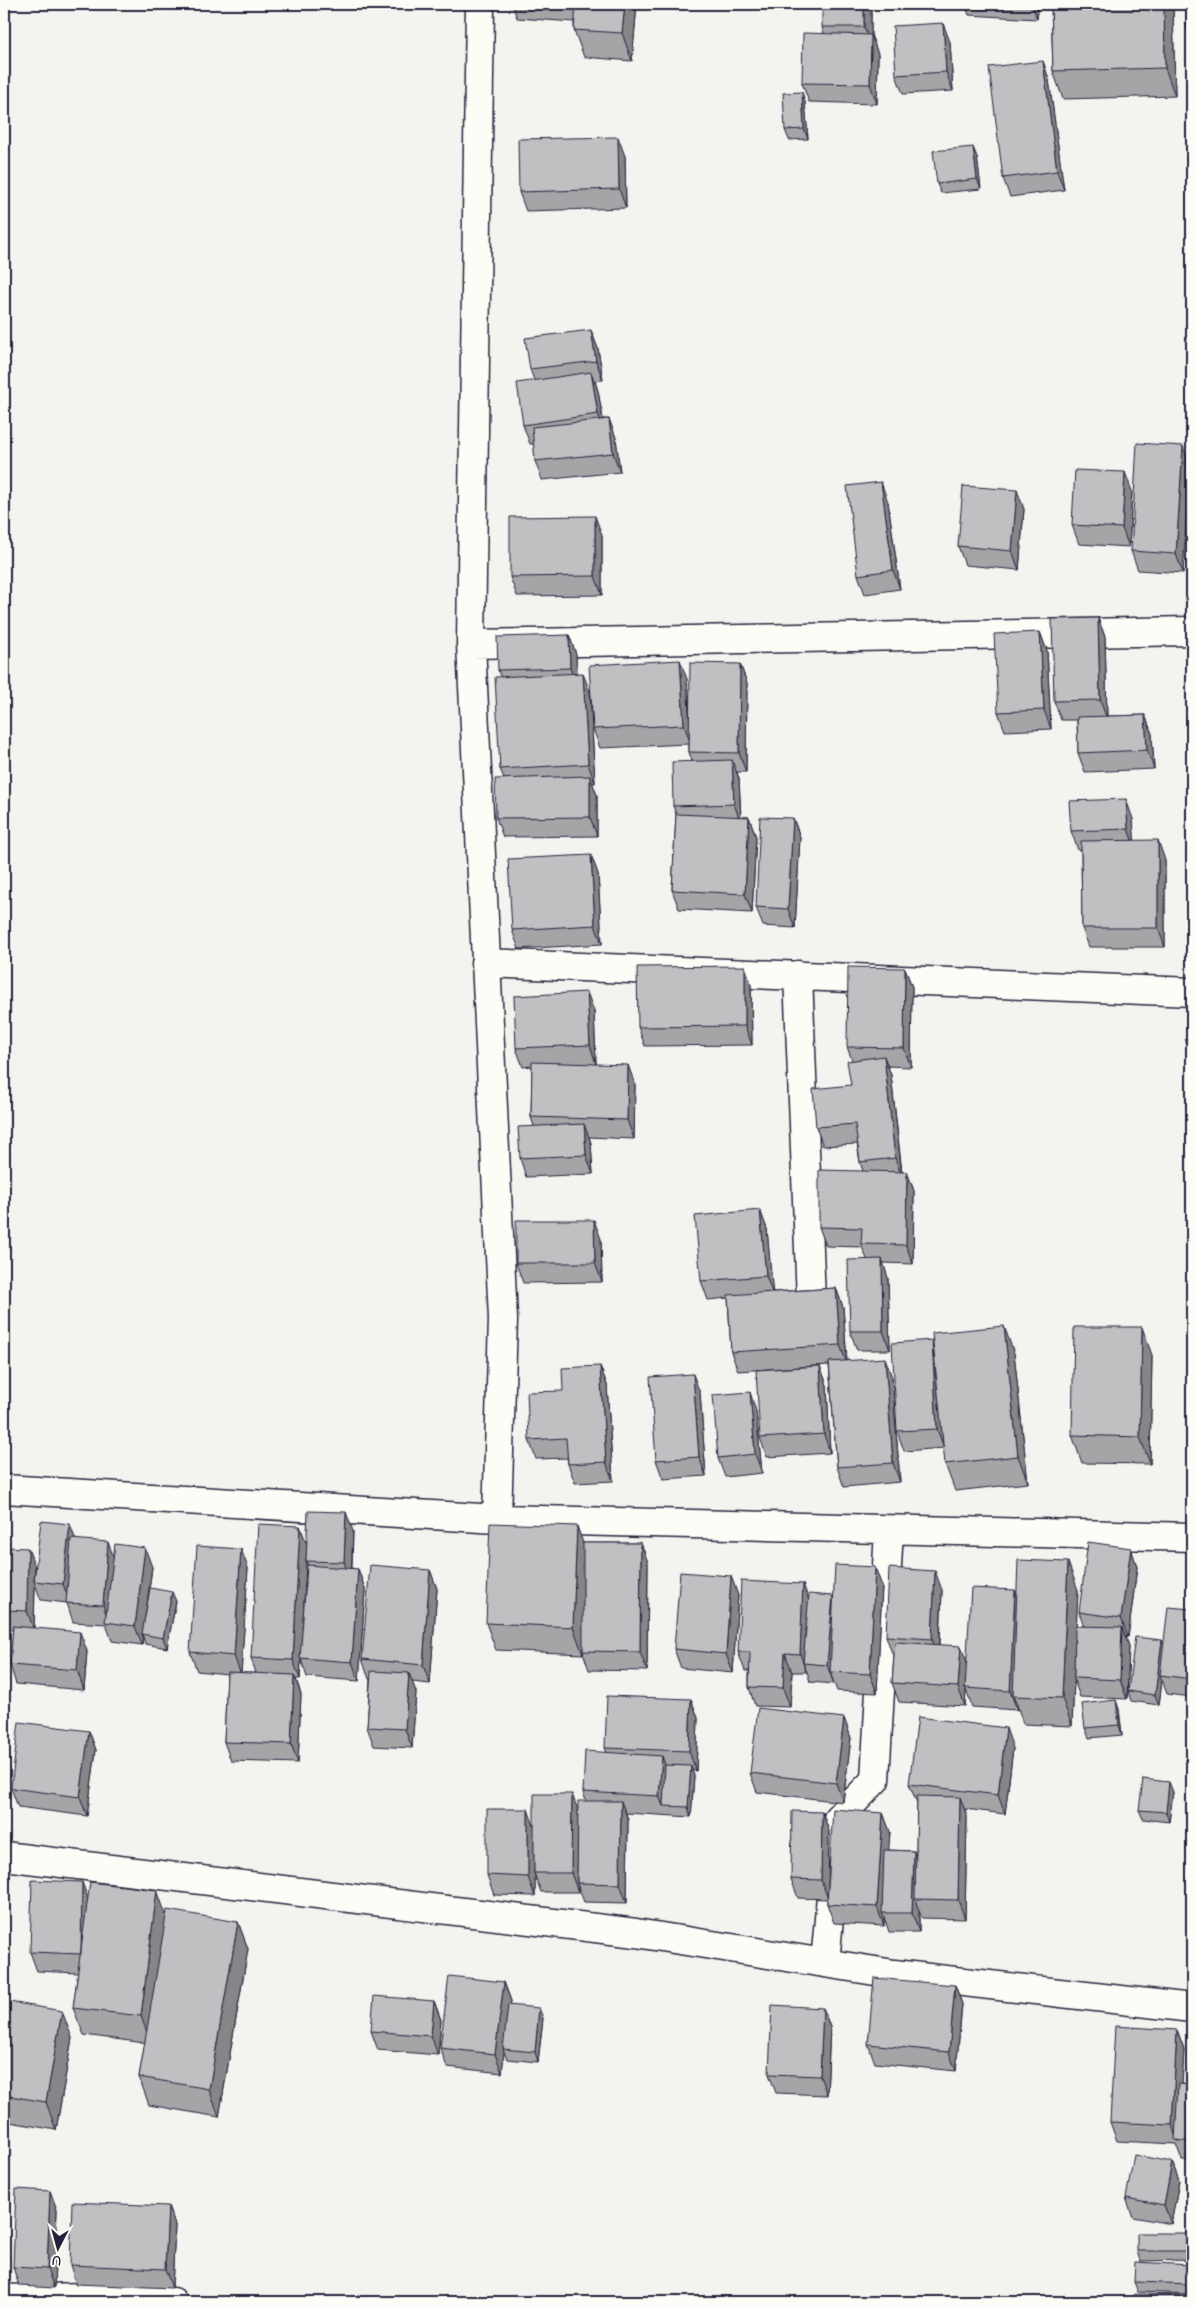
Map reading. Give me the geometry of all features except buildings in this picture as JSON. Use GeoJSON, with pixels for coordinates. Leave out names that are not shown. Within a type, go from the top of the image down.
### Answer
{"type":"FeatureCollection","features":[{"type":"Feature","properties":{"kind":"street"},"geometry":{"type":"LineString","coordinates":[[480,4],[471,644],[503,1319],[497,1518]]}},
{"type":"Feature","properties":{"kind":"street"},"geometry":{"type":"LineString","coordinates":[[471,644],[1192,631]]}},
{"type":"Feature","properties":{"kind":"street"},"geometry":{"type":"LineString","coordinates":[[485,963],[1192,992]]}},
{"type":"Feature","properties":{"kind":"street"},"geometry":{"type":"LineString","coordinates":[[798,975],[812,1300]]}},
{"type":"Feature","properties":{"kind":"street"},"geometry":{"type":"LineString","coordinates":[[4,1489],[497,1518],[1192,1537]]}},
{"type":"Feature","properties":{"kind":"street"},"geometry":{"type":"LineString","coordinates":[[825,1963],[838,1818],[875,1780],[889,1530]]}},
{"type":"Feature","properties":{"kind":"street"},"geometry":{"type":"LineString","coordinates":[[4,1856],[636,1933],[894,1974],[1192,2008]]}},
{"type":"Feature","properties":{"kind":"street"},"geometry":{"type":"LineString","coordinates":[[4,2299],[85,2297],[173,2302]]}}]}
